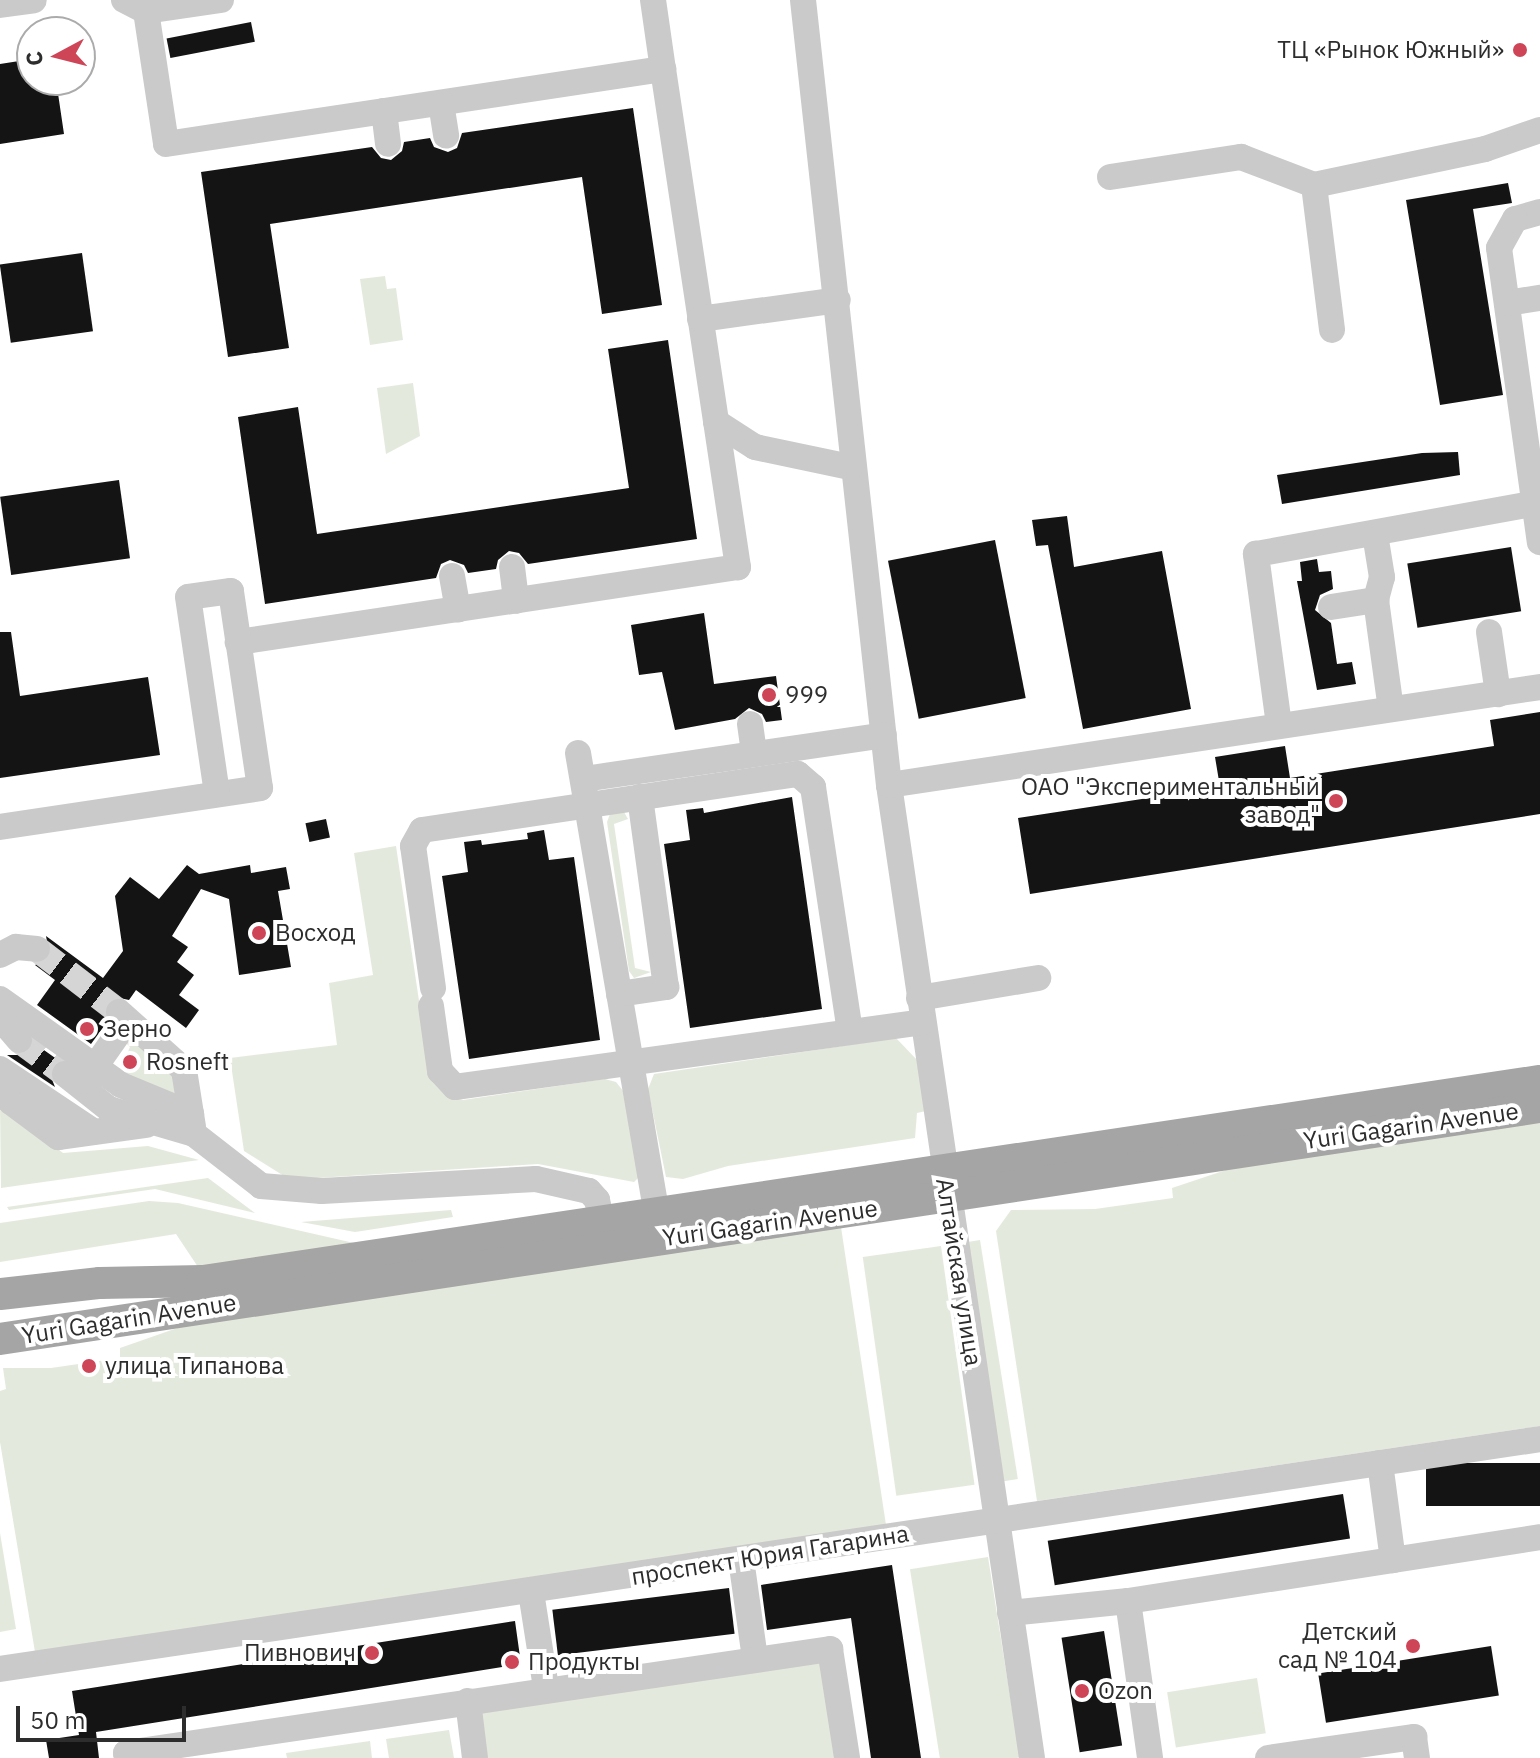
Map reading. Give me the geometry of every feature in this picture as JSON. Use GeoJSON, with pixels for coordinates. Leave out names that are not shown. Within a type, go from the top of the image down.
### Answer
{"type":"FeatureCollection","features":[{"type":"Feature","properties":{"kind":"main road","name":"Yuri Gagarin Avenue"},"geometry":{"type":"LineString","coordinates":[[946,1184],[1540,1081]]}},
{"type":"Feature","properties":{"kind":"main road","name":"Yuri Gagarin Avenue"},"geometry":{"type":"LineString","coordinates":[[0,1339],[660,1226],[946,1184],[1540,1107]]}},
{"type":"Feature","properties":{"kind":"main road","name":"Yuri Gagarin Avenue"},"geometry":{"type":"LineString","coordinates":[[0,1294],[100,1283],[203,1281],[605,1235]]}},
{"type":"Feature","properties":{"kind":"street"},"geometry":{"type":"LineString","coordinates":[[0,5],[34,0]]}},
{"type":"Feature","properties":{"kind":"street"},"geometry":{"type":"LineString","coordinates":[[221,0],[135,6],[166,144],[663,69]]}},
{"type":"Feature","properties":{"kind":"street"},"geometry":{"type":"LineString","coordinates":[[238,642],[738,567],[653,0]]}},
{"type":"Feature","properties":{"kind":"street","name":"Алтайская улица"},"geometry":{"type":"LineString","coordinates":[[803,0],[838,300],[850,467],[889,785],[1032,1758]]}},
{"type":"Feature","properties":{"kind":"street"},"geometry":{"type":"LineString","coordinates":[[441,103],[446,136]]}},
{"type":"Feature","properties":{"kind":"street"},"geometry":{"type":"LineString","coordinates":[[384,111],[388,144]]}},
{"type":"Feature","properties":{"kind":"street"},"geometry":{"type":"LineString","coordinates":[[1110,177],[1241,157],[1314,185],[1485,149],[1540,130]]}},
{"type":"Feature","properties":{"kind":"street"},"geometry":{"type":"LineString","coordinates":[[1314,185],[1332,330]]}},
{"type":"Feature","properties":{"kind":"street"},"geometry":{"type":"LineString","coordinates":[[1540,212],[1515,219],[1504,232],[1499,248],[1507,303],[1531,414],[1531,504],[1540,542]]}},
{"type":"Feature","properties":{"kind":"street"},"geometry":{"type":"LineString","coordinates":[[1507,303],[1540,298]]}},
{"type":"Feature","properties":{"kind":"street"},"geometry":{"type":"LineString","coordinates":[[700,319],[838,300]]}},
{"type":"Feature","properties":{"kind":"street"},"geometry":{"type":"LineString","coordinates":[[716,422],[755,447],[850,467]]}},
{"type":"Feature","properties":{"kind":"street"},"geometry":{"type":"LineString","coordinates":[[1279,725],[1256,554],[1531,504]]}},
{"type":"Feature","properties":{"kind":"street"},"geometry":{"type":"LineString","coordinates":[[1375,534],[1382,577],[1376,600],[1391,709]]}},
{"type":"Feature","properties":{"kind":"street"},"geometry":{"type":"LineString","coordinates":[[512,567],[516,601]]}},
{"type":"Feature","properties":{"kind":"street"},"geometry":{"type":"LineString","coordinates":[[452,576],[458,609]]}},
{"type":"Feature","properties":{"kind":"street"},"geometry":{"type":"LineString","coordinates":[[0,827],[260,788],[231,591],[188,597],[217,794]]}},
{"type":"Feature","properties":{"kind":"street"},"geometry":{"type":"LineString","coordinates":[[1331,607],[1376,600]]}},
{"type":"Feature","properties":{"kind":"street"},"geometry":{"type":"LineString","coordinates":[[1489,632],[1498,694]]}},
{"type":"Feature","properties":{"kind":"street"},"geometry":{"type":"LineString","coordinates":[[889,785],[1540,687]]}},
{"type":"Feature","properties":{"kind":"street"},"geometry":{"type":"LineString","coordinates":[[750,724],[754,753]]}},
{"type":"Feature","properties":{"kind":"street"},"geometry":{"type":"LineString","coordinates":[[584,779],[884,735]]}},
{"type":"Feature","properties":{"kind":"street"},"geometry":{"type":"LineString","coordinates":[[578,753],[660,1226]]}},
{"type":"Feature","properties":{"kind":"street"},"geometry":{"type":"LineString","coordinates":[[850,1031],[813,787],[798,774],[422,830],[413,846],[440,1071],[455,1087],[850,1031],[1038,978]]}},
{"type":"Feature","properties":{"kind":"street"},"geometry":{"type":"LineString","coordinates":[[619,994],[666,987],[640,797]]}},
{"type":"Feature","properties":{"kind":"street"},"geometry":{"type":"LineString","coordinates":[[0,955],[16,947],[37,949]]}},
{"type":"Feature","properties":{"kind":"street"},"geometry":{"type":"LineString","coordinates":[[0,999],[109,1109],[150,1124]]}},
{"type":"Feature","properties":{"kind":"street"},"geometry":{"type":"LineString","coordinates":[[59,1111],[123,1016],[184,1070],[192,1124]]}},
{"type":"Feature","properties":{"kind":"street"},"geometry":{"type":"LineString","coordinates":[[0,1018],[19,1040]]}},
{"type":"Feature","properties":{"kind":"street"},"geometry":{"type":"LineString","coordinates":[[0,1071],[11,1102],[58,1137],[150,1124],[192,1124]]}},
{"type":"Feature","properties":{"kind":"street"},"geometry":{"type":"LineString","coordinates":[[0,1071],[94,1132]]}},
{"type":"Feature","properties":{"kind":"street"},"geometry":{"type":"LineString","coordinates":[[80,1077],[121,1085],[192,1124],[261,1186],[285,1192],[536,1179],[589,1191],[605,1235]]}},
{"type":"Feature","properties":{"kind":"street","name":"проспект Юрия Гагарина"},"geometry":{"type":"LineString","coordinates":[[0,1669],[1540,1439]]}},
{"type":"Feature","properties":{"kind":"street"},"geometry":{"type":"LineString","coordinates":[[1380,1463],[1393,1560]]}},
{"type":"Feature","properties":{"kind":"street"},"geometry":{"type":"LineString","coordinates":[[1010,1613],[1128,1601],[1540,1537]]}},
{"type":"Feature","properties":{"kind":"street"},"geometry":{"type":"LineString","coordinates":[[741,1559],[755,1659]]}},
{"type":"Feature","properties":{"kind":"street"},"geometry":{"type":"LineString","coordinates":[[531,1592],[546,1688]]}},
{"type":"Feature","properties":{"kind":"street"},"geometry":{"type":"LineString","coordinates":[[1128,1601],[1150,1758]]}},
{"type":"Feature","properties":{"kind":"street"},"geometry":{"type":"LineString","coordinates":[[127,1758],[126,1753],[235,1749],[468,1701],[830,1649],[847,1758]]}},
{"type":"Feature","properties":{"kind":"street"},"geometry":{"type":"LineString","coordinates":[[468,1701],[475,1758]]}},
{"type":"Feature","properties":{"kind":"street"},"geometry":{"type":"LineString","coordinates":[[1268,1758],[1414,1737],[1417,1758]]}},
{"type":"Feature","properties":{"kind":"shaded area"},"geometry":{"type":"Polygon","coordinates":[[[385,276],[387,289],[396,288],[403,340],[370,345],[360,279],[385,276]]]}},
{"type":"Feature","properties":{"kind":"shaded area"},"geometry":{"type":"Polygon","coordinates":[[[413,383],[420,436],[386,454],[377,388],[413,383]]]}},
{"type":"Feature","properties":{"kind":"shaded area"},"geometry":{"type":"Polygon","coordinates":[[[624,812],[628,819],[614,824],[635,968],[651,972],[634,978],[629,971],[607,822],[610,814],[624,812]]]}},
{"type":"Feature","properties":{"kind":"shaded area"},"geometry":{"type":"Polygon","coordinates":[[[396,846],[429,1068],[452,1097],[463,1100],[605,1079],[616,1082],[624,1092],[639,1177],[634,1182],[538,1164],[317,1178],[284,1176],[244,1151],[230,1058],[337,1045],[329,983],[373,975],[354,853],[396,846]]]}},
{"type":"Feature","properties":{"kind":"shaded area"},"geometry":{"type":"Polygon","coordinates":[[[132,1033],[174,1069],[175,1097],[127,1078],[123,1063],[130,1047],[125,1042],[132,1033]]]}},
{"type":"Feature","properties":{"kind":"shaded area"},"geometry":{"type":"Polygon","coordinates":[[[896,1038],[918,1061],[926,1111],[917,1113],[915,1138],[728,1166],[683,1179],[666,1177],[648,1089],[654,1074],[896,1038]]]}},
{"type":"Feature","properties":{"kind":"shaded area"},"geometry":{"type":"Polygon","coordinates":[[[0,1104],[63,1153],[148,1146],[199,1160],[1,1188],[0,1104]]]}},
{"type":"Feature","properties":{"kind":"shaded area"},"geometry":{"type":"Polygon","coordinates":[[[1540,1120],[1540,1426],[1037,1501],[996,1231],[1011,1210],[1095,1209],[1173,1198],[1172,1188],[1238,1166],[1540,1120]]]}},
{"type":"Feature","properties":{"kind":"shaded area"},"geometry":{"type":"Polygon","coordinates":[[[208,1178],[255,1213],[155,1189],[9,1210],[7,1207],[208,1178]]]}},
{"type":"Feature","properties":{"kind":"shaded area"},"geometry":{"type":"Polygon","coordinates":[[[149,1201],[178,1203],[354,1243],[198,1267],[176,1234],[0,1262],[0,1223],[149,1201]]]}},
{"type":"Feature","properties":{"kind":"shaded area"},"geometry":{"type":"Polygon","coordinates":[[[451,1210],[453,1217],[355,1232],[301,1222],[451,1210]]]}},
{"type":"Feature","properties":{"kind":"shaded area"},"geometry":{"type":"Polygon","coordinates":[[[841,1227],[886,1525],[35,1652],[0,1442],[0,1391],[6,1389],[3,1368],[51,1368],[120,1358],[120,1348],[183,1326],[841,1227]]]}},
{"type":"Feature","properties":{"kind":"shaded area"},"geometry":{"type":"Polygon","coordinates":[[[980,1240],[1018,1479],[1004,1481],[966,1242],[980,1240]]]}},
{"type":"Feature","properties":{"kind":"shaded area"},"geometry":{"type":"Polygon","coordinates":[[[941,1246],[975,1485],[896,1496],[863,1257],[941,1246]]]}},
{"type":"Feature","properties":{"kind":"shaded area"},"geometry":{"type":"Polygon","coordinates":[[[0,1533],[16,1629],[0,1632],[0,1533]]]}},
{"type":"Feature","properties":{"kind":"shaded area"},"geometry":{"type":"Polygon","coordinates":[[[988,1557],[1020,1758],[940,1758],[910,1569],[988,1557]]]}},
{"type":"Feature","properties":{"kind":"shaded area"},"geometry":{"type":"Polygon","coordinates":[[[821,1662],[837,1758],[483,1758],[476,1709],[821,1662]]]}},
{"type":"Feature","properties":{"kind":"shaded area"},"geometry":{"type":"Polygon","coordinates":[[[1257,1678],[1266,1733],[1176,1748],[1167,1692],[1257,1678]]]}},
{"type":"Feature","properties":{"kind":"shaded area"},"geometry":{"type":"Polygon","coordinates":[[[449,1730],[454,1758],[389,1758],[386,1739],[449,1730]]]}},
{"type":"Feature","properties":{"kind":"shaded area"},"geometry":{"type":"Polygon","coordinates":[[[370,1741],[372,1758],[287,1758],[286,1753],[370,1741]]]}},
{"type":"Feature","properties":{"kind":"building"},"geometry":{"type":"Polygon","coordinates":[[[251,22],[255,42],[170,58],[167,38],[251,22]]]}},
{"type":"Feature","properties":{"kind":"building"},"geometry":{"type":"Polygon","coordinates":[[[16,62],[16,96],[58,96],[64,134],[0,144],[0,64],[16,62]]]}},
{"type":"Feature","properties":{"kind":"building"},"geometry":{"type":"Polygon","coordinates":[[[633,108],[662,305],[602,314],[582,177],[270,224],[289,348],[228,357],[201,172],[372,147],[381,158],[391,160],[402,151],[404,142],[430,138],[434,147],[448,152],[457,148],[462,133],[633,108]]]}},
{"type":"Feature","properties":{"kind":"building"},"geometry":{"type":"Polygon","coordinates":[[[1508,183],[1512,203],[1473,209],[1503,395],[1440,405],[1406,200],[1508,183]]]}},
{"type":"Feature","properties":{"kind":"building"},"geometry":{"type":"Polygon","coordinates":[[[82,253],[93,331],[11,343],[0,265],[82,253]]]}},
{"type":"Feature","properties":{"kind":"building"},"geometry":{"type":"Polygon","coordinates":[[[668,340],[697,539],[528,564],[519,553],[509,551],[498,560],[496,569],[468,573],[464,565],[450,560],[441,564],[436,578],[265,604],[238,417],[298,407],[317,534],[629,488],[608,349],[668,340]]]}},
{"type":"Feature","properties":{"kind":"building"},"geometry":{"type":"Polygon","coordinates":[[[1458,452],[1460,475],[1282,504],[1277,475],[1422,453],[1458,452]]]}},
{"type":"Feature","properties":{"kind":"building"},"geometry":{"type":"Polygon","coordinates":[[[119,480],[130,558],[11,575],[0,497],[119,480]]]}},
{"type":"Feature","properties":{"kind":"building"},"geometry":{"type":"Polygon","coordinates":[[[1067,516],[1074,567],[1162,551],[1191,709],[1083,729],[1048,545],[1036,546],[1032,520],[1067,516]]]}},
{"type":"Feature","properties":{"kind":"building"},"geometry":{"type":"Polygon","coordinates":[[[995,540],[1026,698],[919,719],[888,561],[995,540]]]}},
{"type":"Feature","properties":{"kind":"building"},"geometry":{"type":"Polygon","coordinates":[[[1511,547],[1521,611],[1417,628],[1407,563],[1511,547]]]}},
{"type":"Feature","properties":{"kind":"building"},"geometry":{"type":"Polygon","coordinates":[[[1317,559],[1319,572],[1331,571],[1333,589],[1320,595],[1315,610],[1331,623],[1337,664],[1352,662],[1356,684],[1317,690],[1297,581],[1302,581],[1300,562],[1317,559]]]}},
{"type":"Feature","properties":{"kind":"building"},"geometry":{"type":"Polygon","coordinates":[[[704,613],[714,684],[776,676],[782,720],[766,722],[762,714],[749,708],[735,719],[675,730],[662,672],[639,675],[631,625],[704,613]]]}},
{"type":"Feature","properties":{"kind":"building"},"geometry":{"type":"Polygon","coordinates":[[[0,632],[11,632],[20,696],[148,677],[160,755],[0,778],[0,632]]]}},
{"type":"Feature","properties":{"kind":"building","name":"ОАО \"Экспериментальный завод\""},"geometry":{"type":"Polygon","coordinates":[[[1540,712],[1540,814],[1030,894],[1018,818],[1220,787],[1215,757],[1285,746],[1290,778],[1494,746],[1490,720],[1540,712]]]}},
{"type":"Feature","properties":{"kind":"building"},"geometry":{"type":"Polygon","coordinates":[[[792,797],[822,1009],[690,1028],[664,844],[690,840],[686,810],[703,808],[704,813],[792,797]]]}},
{"type":"Feature","properties":{"kind":"building"},"geometry":{"type":"Polygon","coordinates":[[[326,819],[330,838],[309,842],[305,823],[326,819]]]}},
{"type":"Feature","properties":{"kind":"building"},"geometry":{"type":"Polygon","coordinates":[[[544,830],[549,860],[574,857],[600,1040],[469,1059],[442,876],[468,872],[464,842],[481,840],[482,845],[528,839],[527,833],[544,830]]]}},
{"type":"Feature","properties":{"kind":"building"},"geometry":{"type":"Polygon","coordinates":[[[187,865],[199,874],[250,865],[251,873],[286,867],[290,889],[278,891],[291,967],[239,975],[229,899],[201,889],[172,936],[188,947],[177,962],[194,975],[179,995],[199,1010],[186,1028],[136,990],[129,1000],[115,997],[107,1002],[107,1022],[91,1044],[37,1005],[55,980],[35,965],[50,958],[46,936],[103,978],[123,951],[115,896],[130,877],[159,899],[187,865]]]}},
{"type":"Feature","properties":{"kind":"building"},"geometry":{"type":"Polygon","coordinates":[[[34,1043],[58,1060],[49,1072],[55,1087],[7,1055],[23,1055],[34,1043]]]}},
{"type":"Feature","properties":{"kind":"building"},"geometry":{"type":"Polygon","coordinates":[[[1426,1463],[1540,1463],[1540,1506],[1426,1506],[1426,1463]]]}},
{"type":"Feature","properties":{"kind":"building"},"geometry":{"type":"Polygon","coordinates":[[[1343,1494],[1350,1538],[1055,1585],[1048,1541],[1343,1494]]]}},
{"type":"Feature","properties":{"kind":"building"},"geometry":{"type":"Polygon","coordinates":[[[892,1565],[921,1758],[871,1758],[851,1618],[767,1630],[761,1585],[892,1565]]]}},
{"type":"Feature","properties":{"kind":"building"},"geometry":{"type":"Polygon","coordinates":[[[729,1588],[735,1634],[558,1655],[552,1610],[729,1588]]]}},
{"type":"Feature","properties":{"kind":"building"},"geometry":{"type":"Polygon","coordinates":[[[515,1621],[521,1664],[96,1732],[99,1758],[49,1758],[46,1740],[79,1735],[72,1691],[515,1621]]]}},
{"type":"Feature","properties":{"kind":"building"},"geometry":{"type":"Polygon","coordinates":[[[1104,1631],[1122,1746],[1080,1752],[1062,1638],[1104,1631]]]}},
{"type":"Feature","properties":{"kind":"building"},"geometry":{"type":"Polygon","coordinates":[[[1491,1646],[1499,1695],[1326,1723],[1318,1673],[1491,1646]]]}},
{"type":"Feature","properties":{"kind":"tunnel"},"geometry":{"type":"LineString","coordinates":[[37,949],[119,1012]]}},
{"type":"Feature","properties":{"kind":"tunnel"},"geometry":{"type":"LineString","coordinates":[[19,1040],[65,1074]]}},
{"type":"Feature","properties":{"kind":"place","name":"ТЦ «Рынок Южный»"},"geometry":{"type":"Point","coordinates":[1520,50]}},
{"type":"Feature","properties":{"kind":"place","name":"999"},"geometry":{"type":"Point","coordinates":[769,695]}},
{"type":"Feature","properties":{"kind":"place","name":"ОАО \"Экспериментальный завод\""},"geometry":{"type":"Point","coordinates":[1336,801]}},
{"type":"Feature","properties":{"kind":"place","name":"Восход"},"geometry":{"type":"Point","coordinates":[259,933]}},
{"type":"Feature","properties":{"kind":"place","name":"Зерно"},"geometry":{"type":"Point","coordinates":[87,1029]}},
{"type":"Feature","properties":{"kind":"place","name":"Rosneft"},"geometry":{"type":"Point","coordinates":[130,1062]}},
{"type":"Feature","properties":{"kind":"place","name":"улица Типанова"},"geometry":{"type":"Point","coordinates":[89,1366]}},
{"type":"Feature","properties":{"kind":"place","name":"Детский сад № 104"},"geometry":{"type":"Point","coordinates":[1413,1646]}},
{"type":"Feature","properties":{"kind":"place","name":"Пивнович"},"geometry":{"type":"Point","coordinates":[372,1653]}},
{"type":"Feature","properties":{"kind":"place","name":"Продукты"},"geometry":{"type":"Point","coordinates":[512,1662]}},
{"type":"Feature","properties":{"kind":"place","name":"Ozon"},"geometry":{"type":"Point","coordinates":[1082,1691]}}]}
